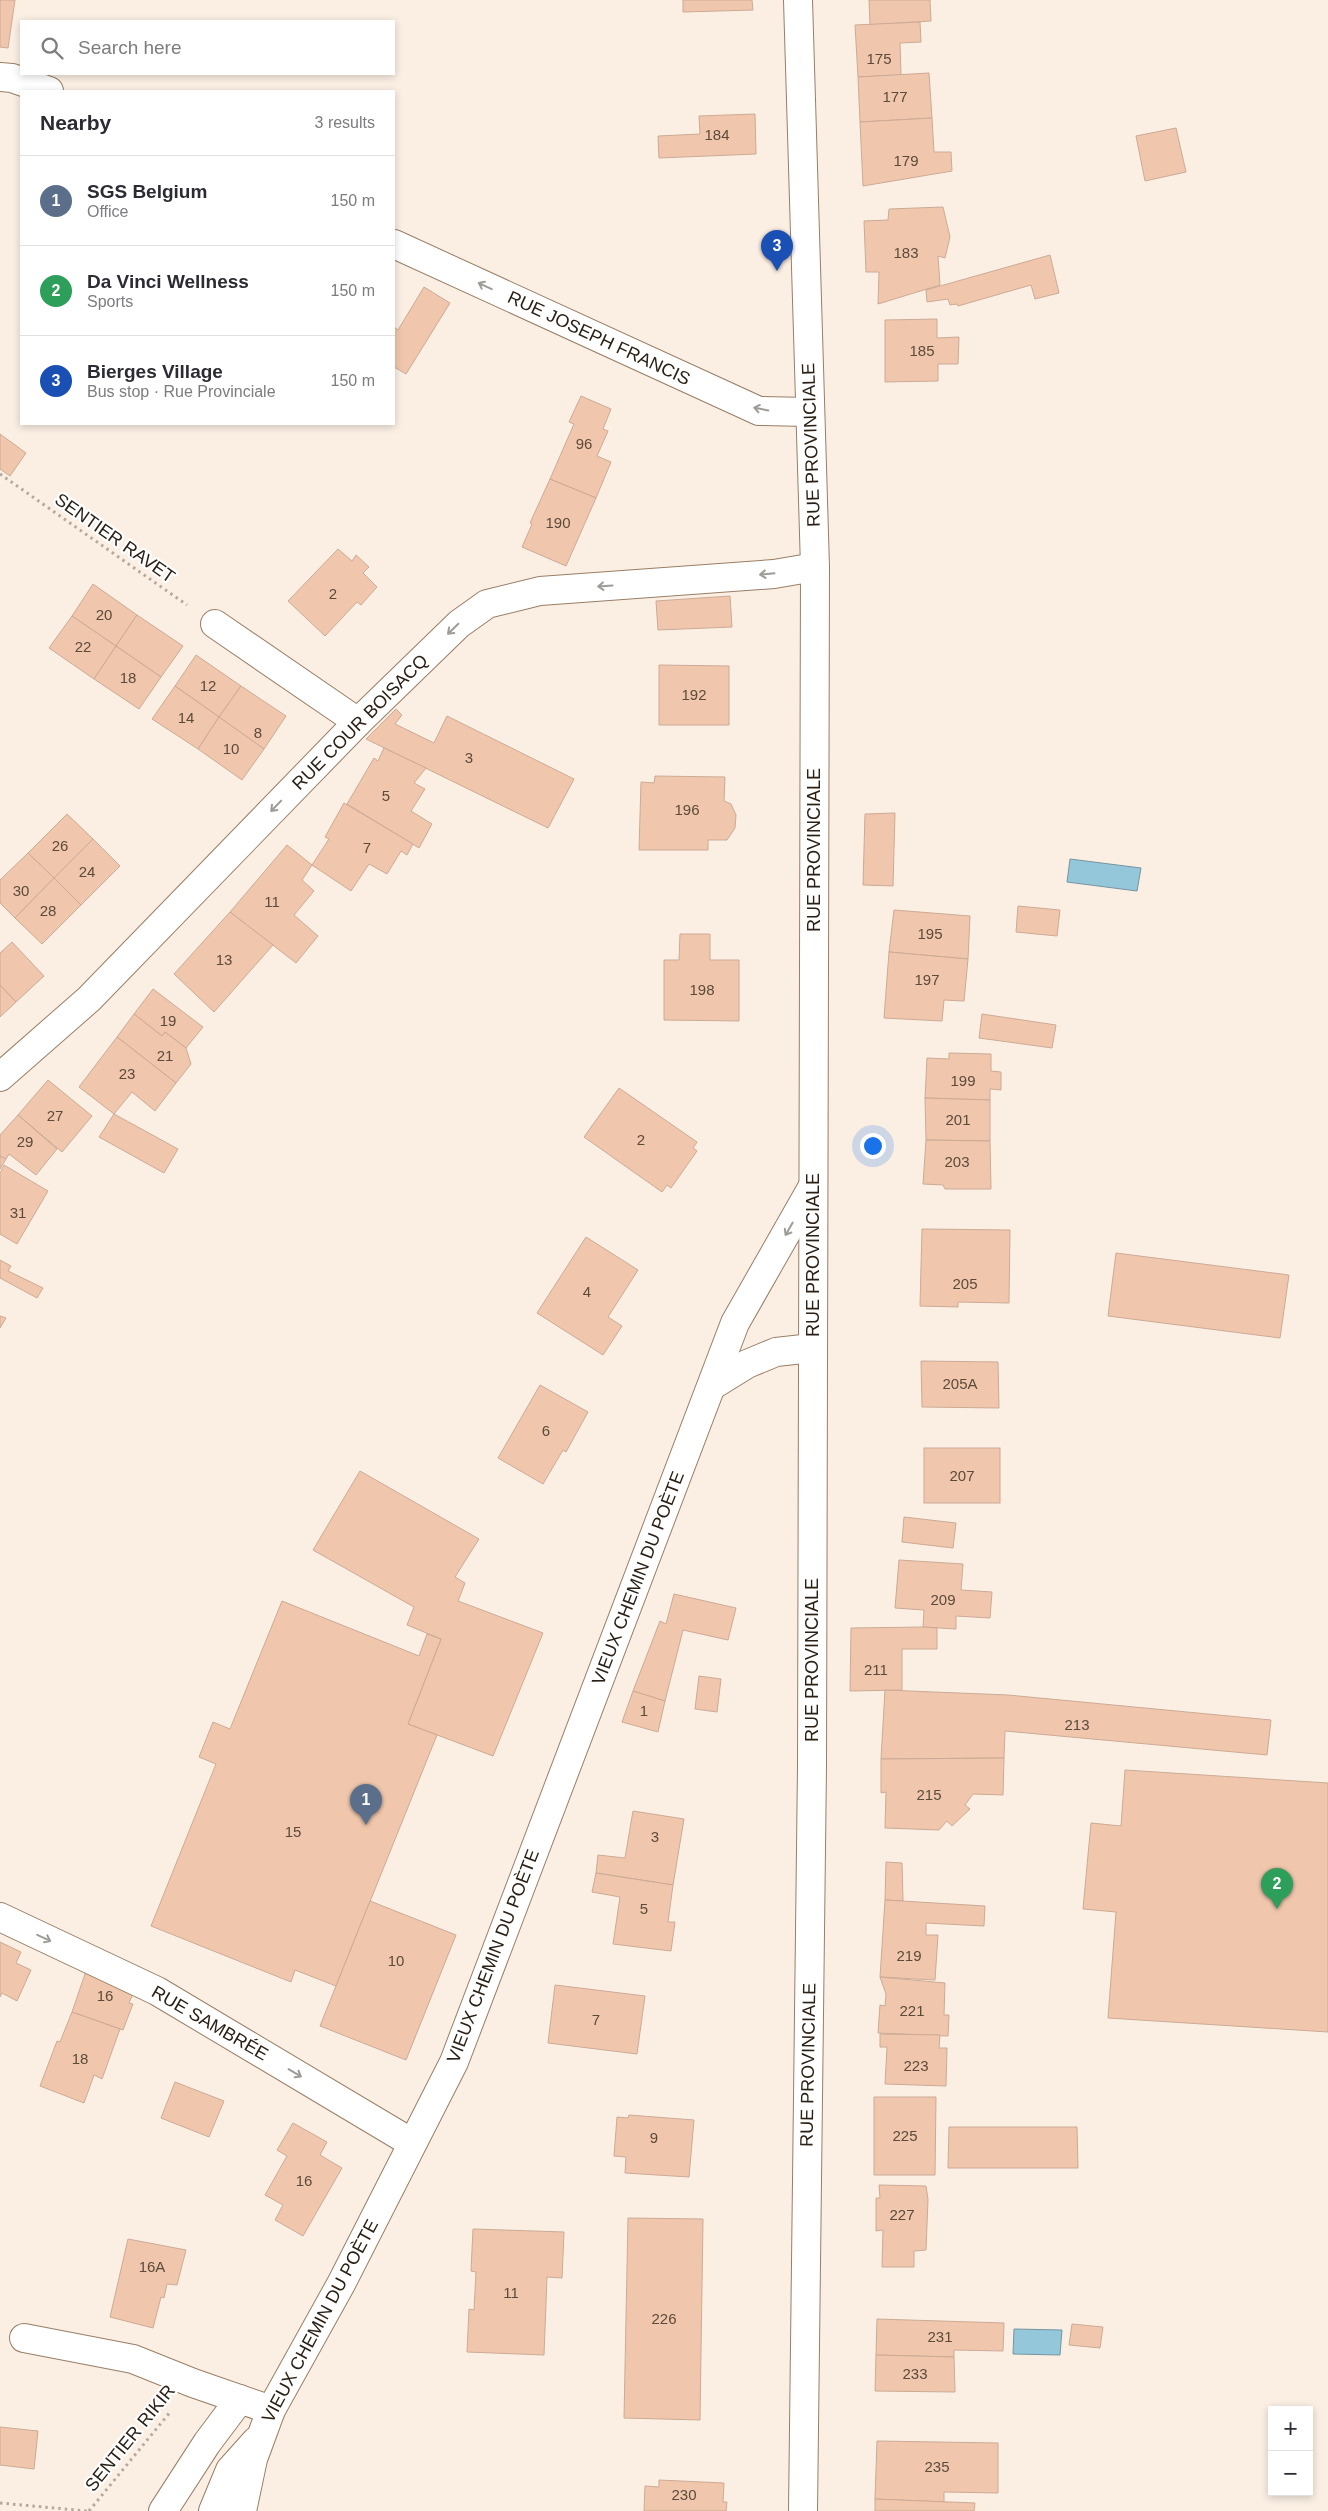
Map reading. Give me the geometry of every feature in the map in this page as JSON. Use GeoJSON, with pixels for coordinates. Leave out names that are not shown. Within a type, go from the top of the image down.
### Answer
{"type":"FeatureCollection","features":[{"type":"Feature","properties":{"kind":"street","name":"RUE PROVINCIALE"},"geometry":{"type":"LineString","coordinates":[[798,0],[815,567],[812,1766],[803,2511]]}},
{"type":"Feature","properties":{"kind":"street"},"geometry":{"type":"LineString","coordinates":[[0,78],[12,78],[46,90]]}},
{"type":"Feature","properties":{"kind":"street","name":"RUE JOSEPH FRANCIS"},"geometry":{"type":"LineString","coordinates":[[395,244],[759,411],[809,412]]}},
{"type":"Feature","properties":{"kind":"street","name":"RUE COUR BOISACQ"},"geometry":{"type":"LineString","coordinates":[[0,1077],[89,999],[358,722],[458,624],[487,604],[540,590],[774,574],[815,567]]}},
{"type":"Feature","properties":{"kind":"street"},"geometry":{"type":"LineString","coordinates":[[215,624],[358,722]]}},
{"type":"Feature","properties":{"kind":"street"},"geometry":{"type":"LineString","coordinates":[[713,1385],[735,1323],[813,1186]]}},
{"type":"Feature","properties":{"kind":"street"},"geometry":{"type":"LineString","coordinates":[[713,1385],[747,1364],[776,1352],[812,1348]]}},
{"type":"Feature","properties":{"kind":"street","name":"VIEUX CHEMIN DU POÈTE"},"geometry":{"type":"LineString","coordinates":[[242,2511],[253,2459],[271,2410],[341,2284],[454,2062],[713,1385]]}},
{"type":"Feature","properties":{"kind":"street","name":"RUE SAMBRÉE"},"geometry":{"type":"LineString","coordinates":[[0,1917],[157,1991],[412,2143]]}},
{"type":"Feature","properties":{"kind":"street"},"geometry":{"type":"LineString","coordinates":[[24,2338],[133,2359],[193,2383],[271,2410]]}},
{"type":"Feature","properties":{"kind":"street"},"geometry":{"type":"LineString","coordinates":[[163,2511],[207,2443],[240,2400]]}},
{"type":"Feature","properties":{"kind":"street"},"geometry":{"type":"LineString","coordinates":[[212,2511],[230,2470],[262,2435]]}},
{"type":"Feature","properties":{"kind":"path","name":"SENTIER RAVET"},"geometry":{"type":"LineString","coordinates":[[0,474],[215,624]]}},
{"type":"Feature","properties":{"kind":"path","name":"SENTIER RIKIR"},"geometry":{"type":"LineString","coordinates":[[0,2504],[88,2511],[193,2383]]}},
{"type":"Feature","properties":{"kind":"water"},"geometry":{"type":"Polygon","coordinates":[[[1070,859],[1141,868],[1137,891],[1067,882],[1070,859]]]}},
{"type":"Feature","properties":{"kind":"water"},"geometry":{"type":"Polygon","coordinates":[[[1014,2329],[1062,2330],[1060,2355],[1013,2354],[1014,2329]]]}},
{"type":"Feature","properties":{"kind":"building"},"geometry":{"type":"Polygon","coordinates":[[[0,0],[15,0],[8,48],[0,47],[0,0]]]}},
{"type":"Feature","properties":{"kind":"building"},"geometry":{"type":"Polygon","coordinates":[[[683,0],[752,0],[753,10],[683,12],[683,0]]]}},
{"type":"Feature","properties":{"kind":"building"},"geometry":{"type":"Polygon","coordinates":[[[869,0],[930,0],[931,21],[870,25],[869,0]]]}},
{"type":"Feature","properties":{"kind":"building"},"geometry":{"type":"Polygon","coordinates":[[[920,22],[921,42],[900,43],[901,75],[858,77],[855,25],[920,22]]]}},
{"type":"Feature","properties":{"kind":"building"},"geometry":{"type":"Polygon","coordinates":[[[929,73],[932,118],[860,122],[858,77],[929,73]]]}},
{"type":"Feature","properties":{"kind":"building"},"geometry":{"type":"Polygon","coordinates":[[[755,114],[756,154],[659,158],[658,136],[700,134],[699,116],[755,114]]]}},
{"type":"Feature","properties":{"kind":"building"},"geometry":{"type":"Polygon","coordinates":[[[932,118],[934,152],[951,152],[952,171],[863,186],[860,122],[932,118]]]}},
{"type":"Feature","properties":{"kind":"building"},"geometry":{"type":"Polygon","coordinates":[[[1176,128],[1186,172],[1145,181],[1136,136],[1176,128]]]}},
{"type":"Feature","properties":{"kind":"building"},"geometry":{"type":"Polygon","coordinates":[[[943,207],[950,237],[945,258],[938,256],[940,285],[878,304],[879,272],[866,272],[864,221],[888,220],[889,209],[943,207]]]}},
{"type":"Feature","properties":{"kind":"building"},"geometry":{"type":"Polygon","coordinates":[[[1050,255],[1059,293],[1035,299],[1031,285],[958,306],[957,304],[950,305],[948,299],[927,302],[926,290],[1050,255]]]}},
{"type":"Feature","properties":{"kind":"building"},"geometry":{"type":"Polygon","coordinates":[[[424,287],[450,303],[406,374],[395,368],[395,328],[398,330],[424,287]]]}},
{"type":"Feature","properties":{"kind":"building"},"geometry":{"type":"Polygon","coordinates":[[[937,319],[937,338],[959,337],[958,364],[938,364],[938,381],[885,382],[885,320],[937,319]]]}},
{"type":"Feature","properties":{"kind":"building"},"geometry":{"type":"Polygon","coordinates":[[[581,396],[611,409],[603,429],[608,431],[597,456],[611,462],[596,498],[550,479],[574,424],[569,422],[581,396]]]}},
{"type":"Feature","properties":{"kind":"building"},"geometry":{"type":"Polygon","coordinates":[[[0,434],[26,453],[10,476],[0,469],[0,434]]]}},
{"type":"Feature","properties":{"kind":"building"},"geometry":{"type":"Polygon","coordinates":[[[550,479],[596,498],[566,566],[522,547],[532,524],[530,523],[550,479]]]}},
{"type":"Feature","properties":{"kind":"building"},"geometry":{"type":"Polygon","coordinates":[[[338,549],[352,561],[356,555],[369,567],[363,573],[377,587],[361,605],[357,602],[325,636],[288,601],[338,549]]]}},
{"type":"Feature","properties":{"kind":"building"},"geometry":{"type":"Polygon","coordinates":[[[93,584],[137,615],[116,646],[72,616],[93,584]]]}},
{"type":"Feature","properties":{"kind":"building"},"geometry":{"type":"Polygon","coordinates":[[[730,596],[732,627],[658,630],[656,601],[730,596]]]}},
{"type":"Feature","properties":{"kind":"building"},"geometry":{"type":"Polygon","coordinates":[[[137,615],[183,646],[161,677],[116,646],[137,615]]]}},
{"type":"Feature","properties":{"kind":"building"},"geometry":{"type":"Polygon","coordinates":[[[72,616],[116,646],[94,679],[49,648],[72,616]]]}},
{"type":"Feature","properties":{"kind":"building"},"geometry":{"type":"Polygon","coordinates":[[[116,646],[161,677],[139,709],[94,679],[116,646]]]}},
{"type":"Feature","properties":{"kind":"building"},"geometry":{"type":"Polygon","coordinates":[[[196,655],[241,686],[219,717],[175,686],[196,655]]]}},
{"type":"Feature","properties":{"kind":"building"},"geometry":{"type":"Polygon","coordinates":[[[659,665],[729,666],[729,725],[659,725],[659,665]]]}},
{"type":"Feature","properties":{"kind":"building"},"geometry":{"type":"Polygon","coordinates":[[[175,686],[219,717],[198,749],[152,719],[175,686]]]}},
{"type":"Feature","properties":{"kind":"building"},"geometry":{"type":"Polygon","coordinates":[[[241,686],[286,716],[264,749],[219,717],[241,686]]]}},
{"type":"Feature","properties":{"kind":"building"},"geometry":{"type":"Polygon","coordinates":[[[396,709],[402,715],[395,724],[434,743],[447,716],[574,779],[548,828],[366,739],[396,709]]]}},
{"type":"Feature","properties":{"kind":"building"},"geometry":{"type":"Polygon","coordinates":[[[219,717],[264,749],[242,780],[198,749],[219,717]]]}},
{"type":"Feature","properties":{"kind":"building"},"geometry":{"type":"Polygon","coordinates":[[[384,748],[426,768],[414,783],[425,789],[411,811],[432,824],[419,848],[347,804],[374,758],[378,761],[384,748]]]}},
{"type":"Feature","properties":{"kind":"building"},"geometry":{"type":"Polygon","coordinates":[[[655,776],[725,777],[724,801],[731,804],[736,815],[735,828],[727,840],[708,840],[708,850],[639,850],[641,782],[654,783],[655,776]]]}},
{"type":"Feature","properties":{"kind":"building"},"geometry":{"type":"Polygon","coordinates":[[[344,803],[413,844],[407,855],[401,851],[387,874],[369,864],[351,891],[312,865],[329,839],[325,837],[344,803]]]}},
{"type":"Feature","properties":{"kind":"building"},"geometry":{"type":"Polygon","coordinates":[[[895,813],[893,886],[863,885],[865,814],[895,813]]]}},
{"type":"Feature","properties":{"kind":"building"},"geometry":{"type":"Polygon","coordinates":[[[67,814],[93,839],[54,878],[28,853],[67,814]]]}},
{"type":"Feature","properties":{"kind":"building"},"geometry":{"type":"Polygon","coordinates":[[[93,839],[120,866],[81,905],[54,878],[93,839]]]}},
{"type":"Feature","properties":{"kind":"building"},"geometry":{"type":"Polygon","coordinates":[[[287,845],[312,865],[302,880],[314,891],[294,915],[318,936],[296,963],[230,912],[287,845]]]}},
{"type":"Feature","properties":{"kind":"building"},"geometry":{"type":"Polygon","coordinates":[[[28,853],[54,878],[15,918],[0,903],[0,880],[28,853]]]}},
{"type":"Feature","properties":{"kind":"building"},"geometry":{"type":"Polygon","coordinates":[[[54,878],[81,905],[42,944],[15,918],[54,878]]]}},
{"type":"Feature","properties":{"kind":"building"},"geometry":{"type":"Polygon","coordinates":[[[1018,906],[1060,910],[1057,936],[1016,932],[1018,906]]]}},
{"type":"Feature","properties":{"kind":"building"},"geometry":{"type":"Polygon","coordinates":[[[894,910],[970,916],[968,959],[889,952],[894,910]]]}},
{"type":"Feature","properties":{"kind":"building"},"geometry":{"type":"Polygon","coordinates":[[[230,912],[273,945],[214,1012],[174,974],[230,912]]]}},
{"type":"Feature","properties":{"kind":"building"},"geometry":{"type":"Polygon","coordinates":[[[680,934],[710,934],[710,960],[739,960],[739,1021],[664,1020],[664,960],[679,960],[680,934]]]}},
{"type":"Feature","properties":{"kind":"building"},"geometry":{"type":"Polygon","coordinates":[[[12,942],[44,976],[16,1002],[0,985],[0,953],[12,942]]]}},
{"type":"Feature","properties":{"kind":"building"},"geometry":{"type":"Polygon","coordinates":[[[889,952],[968,959],[964,1001],[944,1000],[942,1021],[884,1018],[889,952]]]}},
{"type":"Feature","properties":{"kind":"building"},"geometry":{"type":"Polygon","coordinates":[[[0,985],[16,1002],[0,1017],[0,985]]]}},
{"type":"Feature","properties":{"kind":"building"},"geometry":{"type":"Polygon","coordinates":[[[153,989],[203,1027],[186,1048],[165,1032],[162,1036],[134,1014],[153,989]]]}},
{"type":"Feature","properties":{"kind":"building"},"geometry":{"type":"Polygon","coordinates":[[[134,1014],[162,1036],[165,1032],[186,1048],[191,1064],[176,1083],[117,1037],[134,1014]]]}},
{"type":"Feature","properties":{"kind":"building"},"geometry":{"type":"Polygon","coordinates":[[[982,1014],[1056,1025],[1052,1048],[979,1038],[982,1014]]]}},
{"type":"Feature","properties":{"kind":"building"},"geometry":{"type":"Polygon","coordinates":[[[117,1037],[176,1083],[155,1111],[132,1092],[114,1114],[79,1087],[117,1037]]]}},
{"type":"Feature","properties":{"kind":"building"},"geometry":{"type":"Polygon","coordinates":[[[949,1053],[991,1054],[991,1071],[1001,1072],[1001,1090],[990,1089],[990,1100],[925,1098],[927,1058],[949,1059],[949,1053]]]}},
{"type":"Feature","properties":{"kind":"building"},"geometry":{"type":"Polygon","coordinates":[[[48,1080],[92,1116],[62,1152],[18,1115],[48,1080]]]}},
{"type":"Feature","properties":{"kind":"building"},"geometry":{"type":"Polygon","coordinates":[[[619,1088],[697,1142],[693,1148],[697,1151],[671,1188],[667,1185],[662,1192],[584,1137],[619,1088]]]}},
{"type":"Feature","properties":{"kind":"building"},"geometry":{"type":"Polygon","coordinates":[[[925,1098],[990,1100],[990,1141],[926,1140],[925,1098]]]}},
{"type":"Feature","properties":{"kind":"building"},"geometry":{"type":"Polygon","coordinates":[[[114,1114],[178,1149],[164,1173],[99,1137],[114,1114]]]}},
{"type":"Feature","properties":{"kind":"building"},"geometry":{"type":"Polygon","coordinates":[[[18,1115],[57,1149],[36,1175],[9,1154],[6,1159],[0,1156],[0,1135],[18,1115]]]}},
{"type":"Feature","properties":{"kind":"building"},"geometry":{"type":"Polygon","coordinates":[[[926,1140],[990,1141],[991,1189],[945,1189],[943,1185],[923,1184],[926,1140]]]}},
{"type":"Feature","properties":{"kind":"building"},"geometry":{"type":"Polygon","coordinates":[[[0,1156],[6,1159],[0,1169],[0,1156]]]}},
{"type":"Feature","properties":{"kind":"building"},"geometry":{"type":"Polygon","coordinates":[[[4,1165],[48,1191],[17,1244],[0,1234],[0,1173],[4,1165]]]}},
{"type":"Feature","properties":{"kind":"building"},"geometry":{"type":"Polygon","coordinates":[[[922,1229],[1010,1230],[1009,1303],[958,1302],[958,1307],[920,1306],[922,1229]]]}},
{"type":"Feature","properties":{"kind":"building"},"geometry":{"type":"Polygon","coordinates":[[[586,1237],[638,1270],[608,1317],[622,1326],[603,1355],[537,1313],[586,1237]]]}},
{"type":"Feature","properties":{"kind":"building"},"geometry":{"type":"Polygon","coordinates":[[[1116,1253],[1289,1275],[1280,1338],[1108,1316],[1116,1253]]]}},
{"type":"Feature","properties":{"kind":"building"},"geometry":{"type":"Polygon","coordinates":[[[0,1260],[11,1266],[8,1271],[43,1288],[37,1298],[0,1278],[0,1260]]]}},
{"type":"Feature","properties":{"kind":"building"},"geometry":{"type":"Polygon","coordinates":[[[0,1316],[6,1318],[0,1328],[0,1316]]]}},
{"type":"Feature","properties":{"kind":"building"},"geometry":{"type":"Polygon","coordinates":[[[921,1361],[998,1362],[999,1408],[922,1407],[921,1361]]]}},
{"type":"Feature","properties":{"kind":"building"},"geometry":{"type":"Polygon","coordinates":[[[540,1385],[588,1412],[566,1452],[563,1450],[543,1484],[498,1458],[540,1385]]]}},
{"type":"Feature","properties":{"kind":"building"},"geometry":{"type":"Polygon","coordinates":[[[924,1448],[1000,1448],[1000,1503],[924,1503],[924,1448]]]}},
{"type":"Feature","properties":{"kind":"building"},"geometry":{"type":"Polygon","coordinates":[[[360,1471],[479,1539],[455,1577],[465,1583],[458,1601],[543,1633],[493,1756],[408,1724],[441,1639],[407,1625],[414,1607],[313,1550],[360,1471]]]}},
{"type":"Feature","properties":{"kind":"building"},"geometry":{"type":"Polygon","coordinates":[[[904,1517],[956,1523],[953,1548],[902,1542],[904,1517]]]}},
{"type":"Feature","properties":{"kind":"building"},"geometry":{"type":"Polygon","coordinates":[[[899,1560],[963,1564],[961,1590],[992,1592],[990,1618],[956,1616],[956,1629],[923,1627],[924,1610],[895,1608],[899,1560]]]}},
{"type":"Feature","properties":{"kind":"building"},"geometry":{"type":"Polygon","coordinates":[[[674,1594],[736,1608],[728,1640],[683,1630],[665,1701],[633,1691],[660,1621],[666,1624],[674,1594]]]}},
{"type":"Feature","properties":{"kind":"building"},"geometry":{"type":"Polygon","coordinates":[[[282,1601],[419,1656],[427,1634],[441,1639],[408,1724],[437,1735],[336,1986],[295,1970],[291,1982],[151,1926],[216,1764],[199,1757],[213,1722],[230,1729],[282,1601]]]}},
{"type":"Feature","properties":{"kind":"building"},"geometry":{"type":"Polygon","coordinates":[[[851,1628],[937,1628],[937,1649],[902,1649],[902,1690],[850,1691],[851,1628]]]}},
{"type":"Feature","properties":{"kind":"building"},"geometry":{"type":"Polygon","coordinates":[[[699,1676],[721,1679],[717,1712],[695,1709],[699,1676]]]}},
{"type":"Feature","properties":{"kind":"building"},"geometry":{"type":"Polygon","coordinates":[[[885,1690],[1008,1695],[1271,1720],[1267,1755],[1005,1731],[1004,1758],[881,1759],[885,1690]]]}},
{"type":"Feature","properties":{"kind":"building"},"geometry":{"type":"Polygon","coordinates":[[[633,1691],[665,1701],[658,1732],[622,1722],[633,1691]]]}},
{"type":"Feature","properties":{"kind":"building"},"geometry":{"type":"Polygon","coordinates":[[[1004,1758],[1003,1795],[973,1794],[965,1805],[970,1809],[952,1826],[947,1821],[939,1830],[885,1828],[886,1792],[881,1793],[881,1759],[1004,1758]]]}},
{"type":"Feature","properties":{"kind":"building"},"geometry":{"type":"Polygon","coordinates":[[[1125,1770],[1328,1783],[1328,2032],[1108,2018],[1116,1912],[1083,1909],[1091,1823],[1121,1826],[1125,1770]]]}},
{"type":"Feature","properties":{"kind":"building"},"geometry":{"type":"Polygon","coordinates":[[[633,1811],[684,1819],[673,1885],[596,1873],[598,1855],[625,1858],[633,1811]]]}},
{"type":"Feature","properties":{"kind":"building"},"geometry":{"type":"Polygon","coordinates":[[[886,1862],[902,1863],[903,1901],[885,1900],[886,1862]]]}},
{"type":"Feature","properties":{"kind":"building"},"geometry":{"type":"Polygon","coordinates":[[[596,1873],[673,1885],[668,1922],[675,1922],[671,1951],[613,1944],[620,1897],[592,1892],[596,1873]]]}},
{"type":"Feature","properties":{"kind":"building"},"geometry":{"type":"Polygon","coordinates":[[[885,1900],[985,1906],[984,1926],[926,1923],[926,1935],[938,1935],[935,1980],[880,1977],[885,1900]]]}},
{"type":"Feature","properties":{"kind":"building"},"geometry":{"type":"Polygon","coordinates":[[[370,1901],[456,1935],[406,2060],[320,2026],[370,1901]]]}},
{"type":"Feature","properties":{"kind":"building"},"geometry":{"type":"Polygon","coordinates":[[[0,1942],[21,1952],[16,1963],[31,1970],[17,2001],[2,1993],[0,1997],[0,1942]]]}},
{"type":"Feature","properties":{"kind":"building"},"geometry":{"type":"Polygon","coordinates":[[[86,1971],[135,1989],[129,2003],[133,2004],[123,2030],[72,2012],[86,1971]]]}},
{"type":"Feature","properties":{"kind":"building"},"geometry":{"type":"Polygon","coordinates":[[[880,1977],[945,1983],[944,2015],[949,2015],[948,2036],[878,2033],[880,2005],[885,2006],[886,1994],[880,1977]]]}},
{"type":"Feature","properties":{"kind":"building"},"geometry":{"type":"Polygon","coordinates":[[[555,1985],[645,1996],[637,2054],[548,2043],[555,1985]]]}},
{"type":"Feature","properties":{"kind":"building"},"geometry":{"type":"Polygon","coordinates":[[[72,2012],[120,2029],[102,2079],[94,2075],[84,2103],[40,2086],[57,2041],[60,2042],[72,2012]]]}},
{"type":"Feature","properties":{"kind":"building"},"geometry":{"type":"Polygon","coordinates":[[[880,2034],[940,2035],[939,2048],[947,2048],[946,2086],[885,2084],[887,2047],[880,2047],[880,2034]]]}},
{"type":"Feature","properties":{"kind":"building"},"geometry":{"type":"Polygon","coordinates":[[[175,2082],[224,2101],[209,2137],[161,2118],[175,2082]]]}},
{"type":"Feature","properties":{"kind":"building"},"geometry":{"type":"Polygon","coordinates":[[[874,2097],[936,2097],[935,2175],[874,2175],[874,2097]]]}},
{"type":"Feature","properties":{"kind":"building"},"geometry":{"type":"Polygon","coordinates":[[[629,2115],[694,2120],[689,2177],[625,2173],[626,2157],[614,2156],[617,2117],[628,2118],[629,2115]]]}},
{"type":"Feature","properties":{"kind":"building"},"geometry":{"type":"Polygon","coordinates":[[[293,2123],[327,2142],[320,2155],[342,2168],[303,2236],[275,2220],[283,2205],[265,2195],[287,2156],[277,2150],[293,2123]]]}},
{"type":"Feature","properties":{"kind":"building"},"geometry":{"type":"Polygon","coordinates":[[[949,2127],[1077,2127],[1078,2168],[948,2168],[949,2127]]]}},
{"type":"Feature","properties":{"kind":"building"},"geometry":{"type":"Polygon","coordinates":[[[879,2185],[926,2186],[928,2199],[926,2250],[914,2251],[914,2267],[882,2267],[883,2230],[876,2231],[876,2198],[880,2198],[879,2185]]]}},
{"type":"Feature","properties":{"kind":"building"},"geometry":{"type":"Polygon","coordinates":[[[628,2218],[703,2219],[700,2420],[624,2418],[628,2218]]]}},
{"type":"Feature","properties":{"kind":"building"},"geometry":{"type":"Polygon","coordinates":[[[473,2229],[564,2232],[562,2278],[547,2277],[544,2355],[467,2352],[469,2309],[474,2310],[476,2272],[471,2271],[473,2229]]]}},
{"type":"Feature","properties":{"kind":"building"},"geometry":{"type":"Polygon","coordinates":[[[128,2239],[186,2250],[177,2285],[167,2284],[164,2298],[161,2297],[153,2328],[110,2317],[128,2239]]]}},
{"type":"Feature","properties":{"kind":"building"},"geometry":{"type":"Polygon","coordinates":[[[877,2319],[1004,2323],[1003,2351],[954,2350],[954,2357],[876,2355],[877,2319]]]}},
{"type":"Feature","properties":{"kind":"building"},"geometry":{"type":"Polygon","coordinates":[[[1072,2324],[1103,2327],[1100,2348],[1069,2345],[1072,2324]]]}},
{"type":"Feature","properties":{"kind":"building"},"geometry":{"type":"Polygon","coordinates":[[[876,2355],[954,2357],[955,2392],[875,2391],[876,2355]]]}},
{"type":"Feature","properties":{"kind":"building"},"geometry":{"type":"Polygon","coordinates":[[[0,2427],[38,2431],[34,2469],[0,2465],[0,2427]]]}},
{"type":"Feature","properties":{"kind":"building"},"geometry":{"type":"Polygon","coordinates":[[[877,2441],[998,2443],[998,2493],[944,2492],[944,2502],[875,2499],[877,2441]]]}},
{"type":"Feature","properties":{"kind":"building"},"geometry":{"type":"Polygon","coordinates":[[[659,2480],[724,2483],[723,2502],[727,2502],[726,2511],[644,2511],[645,2486],[659,2487],[659,2480]]]}},
{"type":"Feature","properties":{"kind":"building"},"geometry":{"type":"Polygon","coordinates":[[[875,2499],[975,2503],[974,2511],[875,2511],[875,2499]]]}},
{"type":"Feature","properties":{"kind":"place","name":"Bierges Village"},"geometry":{"type":"Point","coordinates":[777,271]}},
{"type":"Feature","properties":{"kind":"place","name":"SGS Belgium"},"geometry":{"type":"Point","coordinates":[366,1825]}},
{"type":"Feature","properties":{"kind":"place","name":"Da Vinci Wellness"},"geometry":{"type":"Point","coordinates":[1277,1909]}}]}
